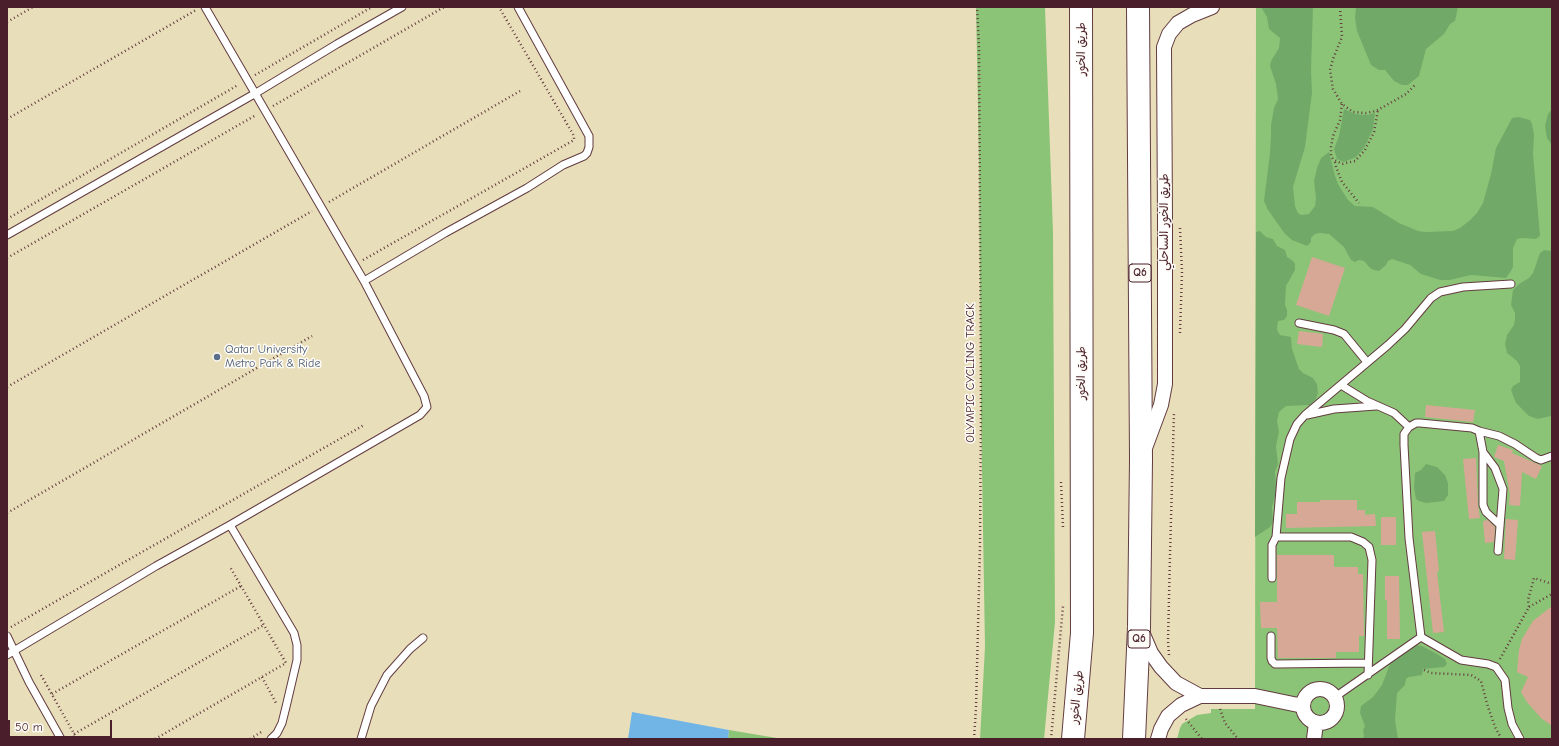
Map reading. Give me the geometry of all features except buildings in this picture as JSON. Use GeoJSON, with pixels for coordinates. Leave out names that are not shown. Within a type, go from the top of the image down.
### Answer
{"type":"FeatureCollection","features":[{"type":"Feature","properties":{"kind":"highway","name":"طريق الخور"},"geometry":{"type":"LineString","coordinates":[[1073,739],[1082,633],[1081,7]]}},
{"type":"Feature","properties":{"kind":"highway","name":"Q6"},"geometry":{"type":"LineString","coordinates":[[1134,739],[1139,627],[1141,459],[1138,7]]}},
{"type":"Feature","properties":{"kind":"street","name":"طريق الخور الساحلي"},"geometry":{"type":"LineString","coordinates":[[1141,459],[1161,405],[1165,384],[1164,47],[1169,34],[1178,23],[1192,14],[1212,7]]}},
{"type":"Feature","properties":{"kind":"street"},"geometry":{"type":"LineString","coordinates":[[1139,627],[1151,653],[1161,667],[1176,683],[1200,696]]}},
{"type":"Feature","properties":{"kind":"street"},"geometry":{"type":"LineString","coordinates":[[1317,689],[1327,690],[1335,697],[1337,707],[1334,716],[1326,722],[1316,723],[1305,715],[1302,706],[1308,693],[1317,689]]}},
{"type":"Feature","properties":{"kind":"street"},"geometry":{"type":"LineString","coordinates":[[1158,739],[1161,729],[1168,716],[1181,706],[1200,696],[1255,696],[1302,706]]}},
{"type":"Feature","properties":{"kind":"street"},"geometry":{"type":"LineString","coordinates":[[1314,739],[1316,723]]}},
{"type":"Feature","properties":{"kind":"lane"},"geometry":{"type":"LineString","coordinates":[[7,655],[156,566],[420,415],[427,407],[424,396],[364,281],[205,7]]}},
{"type":"Feature","properties":{"kind":"lane"},"geometry":{"type":"LineString","coordinates":[[7,235],[256,93],[402,7]]}},
{"type":"Feature","properties":{"kind":"lane"},"geometry":{"type":"LineString","coordinates":[[364,281],[527,188],[563,165],[584,156],[587,153],[589,147],[589,136],[518,7]]}},
{"type":"Feature","properties":{"kind":"lane"},"geometry":{"type":"LineString","coordinates":[[1272,578],[1272,545],[1276,537],[1279,495],[1284,461],[1290,439],[1297,424],[1305,415],[1405,329],[1431,298],[1440,292],[1463,287],[1511,284]]}},
{"type":"Feature","properties":{"kind":"lane"},"geometry":{"type":"LineString","coordinates":[[1299,323],[1334,330],[1344,334],[1367,362]]}},
{"type":"Feature","properties":{"kind":"lane"},"geometry":{"type":"LineString","coordinates":[[1341,385],[1354,394],[1394,413],[1409,427]]}},
{"type":"Feature","properties":{"kind":"lane"},"geometry":{"type":"LineString","coordinates":[[1305,415],[1334,409],[1378,406]]}},
{"type":"Feature","properties":{"kind":"lane"},"geometry":{"type":"LineString","coordinates":[[1421,637],[1408,522],[1404,440],[1406,431],[1409,427],[1416,423],[1472,428],[1499,436],[1541,460],[1552,456]]}},
{"type":"Feature","properties":{"kind":"lane"},"geometry":{"type":"LineString","coordinates":[[1479,431],[1482,452],[1483,505],[1486,512],[1500,526]]}},
{"type":"Feature","properties":{"kind":"lane"},"geometry":{"type":"LineString","coordinates":[[1482,452],[1495,468],[1502,482],[1503,496],[1498,551]]}},
{"type":"Feature","properties":{"kind":"lane"},"geometry":{"type":"LineString","coordinates":[[230,525],[294,634],[297,653],[295,669],[282,723],[277,733],[271,739]]}},
{"type":"Feature","properties":{"kind":"lane"},"geometry":{"type":"LineString","coordinates":[[1276,537],[1352,537],[1363,542],[1369,547],[1372,560],[1367,663],[1368,675]]}},
{"type":"Feature","properties":{"kind":"lane"},"geometry":{"type":"LineString","coordinates":[[7,636],[29,682],[61,739]]}},
{"type":"Feature","properties":{"kind":"lane"},"geometry":{"type":"LineString","coordinates":[[1272,636],[1271,658],[1275,664],[1367,663]]}},
{"type":"Feature","properties":{"kind":"lane"},"geometry":{"type":"LineString","coordinates":[[1421,637],[1462,660],[1488,664],[1496,667],[1505,680],[1508,708],[1512,724],[1520,739]]}},
{"type":"Feature","properties":{"kind":"lane"},"geometry":{"type":"LineString","coordinates":[[1335,697],[1421,637]]}},
{"type":"Feature","properties":{"kind":"lane"},"geometry":{"type":"LineString","coordinates":[[361,739],[371,706],[387,675],[402,657],[423,638]]}},
{"type":"Feature","properties":{"kind":"path"},"geometry":{"type":"LineString","coordinates":[[7,22],[33,7]]}},
{"type":"Feature","properties":{"kind":"path"},"geometry":{"type":"LineString","coordinates":[[7,119],[202,7]]}},
{"type":"Feature","properties":{"kind":"path"},"geometry":{"type":"LineString","coordinates":[[7,219],[372,7]]}},
{"type":"Feature","properties":{"kind":"path"},"geometry":{"type":"LineString","coordinates":[[7,258],[444,7]]}},
{"type":"Feature","properties":{"kind":"path"},"geometry":{"type":"LineString","coordinates":[[354,265],[574,140],[574,136],[498,7]]}},
{"type":"Feature","properties":{"kind":"path","name":"OLYMPIC CYCLING TRACK"},"geometry":{"type":"LineString","coordinates":[[974,739],[980,569],[981,427],[979,47],[977,7]]}},
{"type":"Feature","properties":{"kind":"path"},"geometry":{"type":"LineString","coordinates":[[1340,7],[1342,31],[1341,40],[1330,70],[1333,89],[1342,104],[1350,110],[1357,112],[1366,113],[1378,110],[1406,94],[1415,85]]}},
{"type":"Feature","properties":{"kind":"path"},"geometry":{"type":"LineString","coordinates":[[7,387],[520,91]]}},
{"type":"Feature","properties":{"kind":"path"},"geometry":{"type":"LineString","coordinates":[[1342,104],[1340,120],[1332,141],[1332,156],[1341,179],[1359,203]]}},
{"type":"Feature","properties":{"kind":"path"},"geometry":{"type":"LineString","coordinates":[[1335,162],[1348,164],[1355,161],[1360,156],[1369,144],[1374,132],[1378,110]]}},
{"type":"Feature","properties":{"kind":"path"},"geometry":{"type":"LineString","coordinates":[[7,513],[312,336]]}},
{"type":"Feature","properties":{"kind":"path"},"geometry":{"type":"LineString","coordinates":[[7,629],[364,425]]}},
{"type":"Feature","properties":{"kind":"path"},"geometry":{"type":"LineString","coordinates":[[1062,482],[1063,528]]}},
{"type":"Feature","properties":{"kind":"path"},"geometry":{"type":"LineString","coordinates":[[154,739],[286,663],[230,566]]}},
{"type":"Feature","properties":{"kind":"path"},"geometry":{"type":"LineString","coordinates":[[1529,607],[1528,600],[1534,578],[1552,584]]}},
{"type":"Feature","properties":{"kind":"path"},"geometry":{"type":"LineString","coordinates":[[52,694],[241,586]]}},
{"type":"Feature","properties":{"kind":"path"},"geometry":{"type":"LineString","coordinates":[[1496,667],[1529,607],[1552,594]]}},
{"type":"Feature","properties":{"kind":"path"},"geometry":{"type":"LineString","coordinates":[[1051,739],[1063,606]]}},
{"type":"Feature","properties":{"kind":"path"},"geometry":{"type":"LineString","coordinates":[[74,734],[264,625]]}},
{"type":"Feature","properties":{"kind":"path"},"geometry":{"type":"LineString","coordinates":[[1424,670],[1431,673],[1471,675],[1482,681],[1488,707],[1500,736]]}},
{"type":"Feature","properties":{"kind":"path"},"geometry":{"type":"LineString","coordinates":[[41,675],[77,739]]}},
{"type":"Feature","properties":{"kind":"path"},"geometry":{"type":"LineString","coordinates":[[262,677],[277,707]]}},
{"type":"Feature","properties":{"kind":"path"},"geometry":{"type":"LineString","coordinates":[[1219,696],[1222,718],[1238,739]]}},
{"type":"Feature","properties":{"kind":"path"},"geometry":{"type":"LineString","coordinates":[[1181,706],[1186,721],[1202,739]]}},
{"type":"Feature","properties":{"kind":"path"},"geometry":{"type":"LineString","coordinates":[[250,739],[266,730]]}},
{"type":"Feature","properties":{"kind":"green space"},"geometry":{"type":"Polygon","coordinates":[[[976,7],[1045,7],[1053,233],[1055,622],[1044,739],[980,739],[985,647],[976,7]]]}},
{"type":"Feature","properties":{"kind":"green space"},"geometry":{"type":"Polygon","coordinates":[[[1256,7],[1552,7],[1552,739],[1177,739],[1182,724],[1197,715],[1211,713],[1211,709],[1255,709],[1256,7]]]}},
{"type":"Feature","properties":{"kind":"green space"},"geometry":{"type":"Polygon","coordinates":[[[1261,7],[1313,7],[1311,70],[1312,93],[1305,147],[1293,187],[1295,206],[1298,213],[1301,215],[1309,214],[1315,206],[1316,198],[1314,181],[1317,168],[1321,158],[1329,152],[1338,184],[1348,200],[1355,206],[1373,207],[1399,223],[1418,231],[1453,231],[1469,221],[1477,213],[1483,203],[1496,148],[1512,118],[1518,117],[1530,120],[1534,135],[1533,154],[1540,236],[1536,239],[1517,239],[1513,248],[1513,267],[1506,278],[1471,275],[1450,280],[1440,280],[1421,274],[1410,265],[1392,259],[1388,261],[1379,271],[1370,268],[1364,261],[1359,260],[1355,262],[1351,260],[1344,247],[1329,234],[1315,234],[1307,246],[1292,240],[1285,234],[1268,210],[1264,201],[1270,153],[1271,125],[1274,108],[1278,99],[1276,84],[1270,66],[1271,61],[1279,48],[1280,38],[1269,29],[1267,17],[1261,7]]]}},
{"type":"Feature","properties":{"kind":"green space"},"geometry":{"type":"Polygon","coordinates":[[[1356,7],[1458,7],[1455,21],[1450,24],[1444,34],[1426,49],[1419,76],[1408,85],[1402,85],[1394,81],[1385,70],[1379,70],[1371,65],[1357,31],[1355,18],[1356,7]]]}},
{"type":"Feature","properties":{"kind":"green space"},"geometry":{"type":"Polygon","coordinates":[[[1344,109],[1355,114],[1367,115],[1375,113],[1373,129],[1364,148],[1356,157],[1344,162],[1337,159],[1334,149],[1339,136],[1344,109]]]}},
{"type":"Feature","properties":{"kind":"green space"},"geometry":{"type":"Polygon","coordinates":[[[1552,109],[1552,145],[1547,138],[1545,126],[1548,114],[1552,109]]]}},
{"type":"Feature","properties":{"kind":"green space"},"geometry":{"type":"Polygon","coordinates":[[[1260,231],[1266,237],[1273,239],[1277,246],[1285,250],[1287,257],[1295,264],[1295,270],[1286,286],[1285,305],[1287,316],[1284,320],[1278,321],[1277,330],[1280,335],[1291,337],[1292,349],[1299,369],[1303,373],[1313,378],[1317,384],[1318,393],[1316,399],[1310,405],[1286,406],[1279,412],[1277,421],[1279,432],[1276,446],[1278,464],[1275,472],[1276,487],[1272,507],[1273,522],[1270,527],[1255,537],[1256,232],[1260,231]]]}},
{"type":"Feature","properties":{"kind":"green space"},"geometry":{"type":"Polygon","coordinates":[[[1544,250],[1552,251],[1552,414],[1551,416],[1538,419],[1529,416],[1516,403],[1511,390],[1513,386],[1520,382],[1520,366],[1517,361],[1507,353],[1505,344],[1507,335],[1514,325],[1515,319],[1515,313],[1511,305],[1513,290],[1529,278],[1533,273],[1540,253],[1544,250]]]}},
{"type":"Feature","properties":{"kind":"green space"},"geometry":{"type":"Polygon","coordinates":[[[1426,464],[1437,467],[1445,475],[1448,483],[1448,495],[1444,501],[1426,503],[1416,499],[1414,488],[1415,473],[1421,470],[1426,464]]]}},
{"type":"Feature","properties":{"kind":"green space"},"geometry":{"type":"Polygon","coordinates":[[[1416,645],[1422,646],[1437,654],[1445,659],[1447,664],[1444,667],[1423,669],[1422,675],[1409,677],[1406,679],[1405,685],[1397,694],[1395,720],[1398,739],[1361,739],[1364,737],[1363,730],[1365,726],[1360,713],[1361,706],[1373,697],[1382,685],[1390,664],[1416,645]]]}},
{"type":"Feature","properties":{"kind":"green space"},"geometry":{"type":"Polygon","coordinates":[[[729,730],[783,739],[728,739],[729,730]]]}},
{"type":"Feature","properties":{"kind":"water"},"geometry":{"type":"Polygon","coordinates":[[[632,712],[729,730],[728,739],[628,739],[632,712]]]}},
{"type":"Feature","properties":{"kind":"place","name":"Qatar University Metro Park & Ride"},"geometry":{"type":"Point","coordinates":[217,357]}}]}
